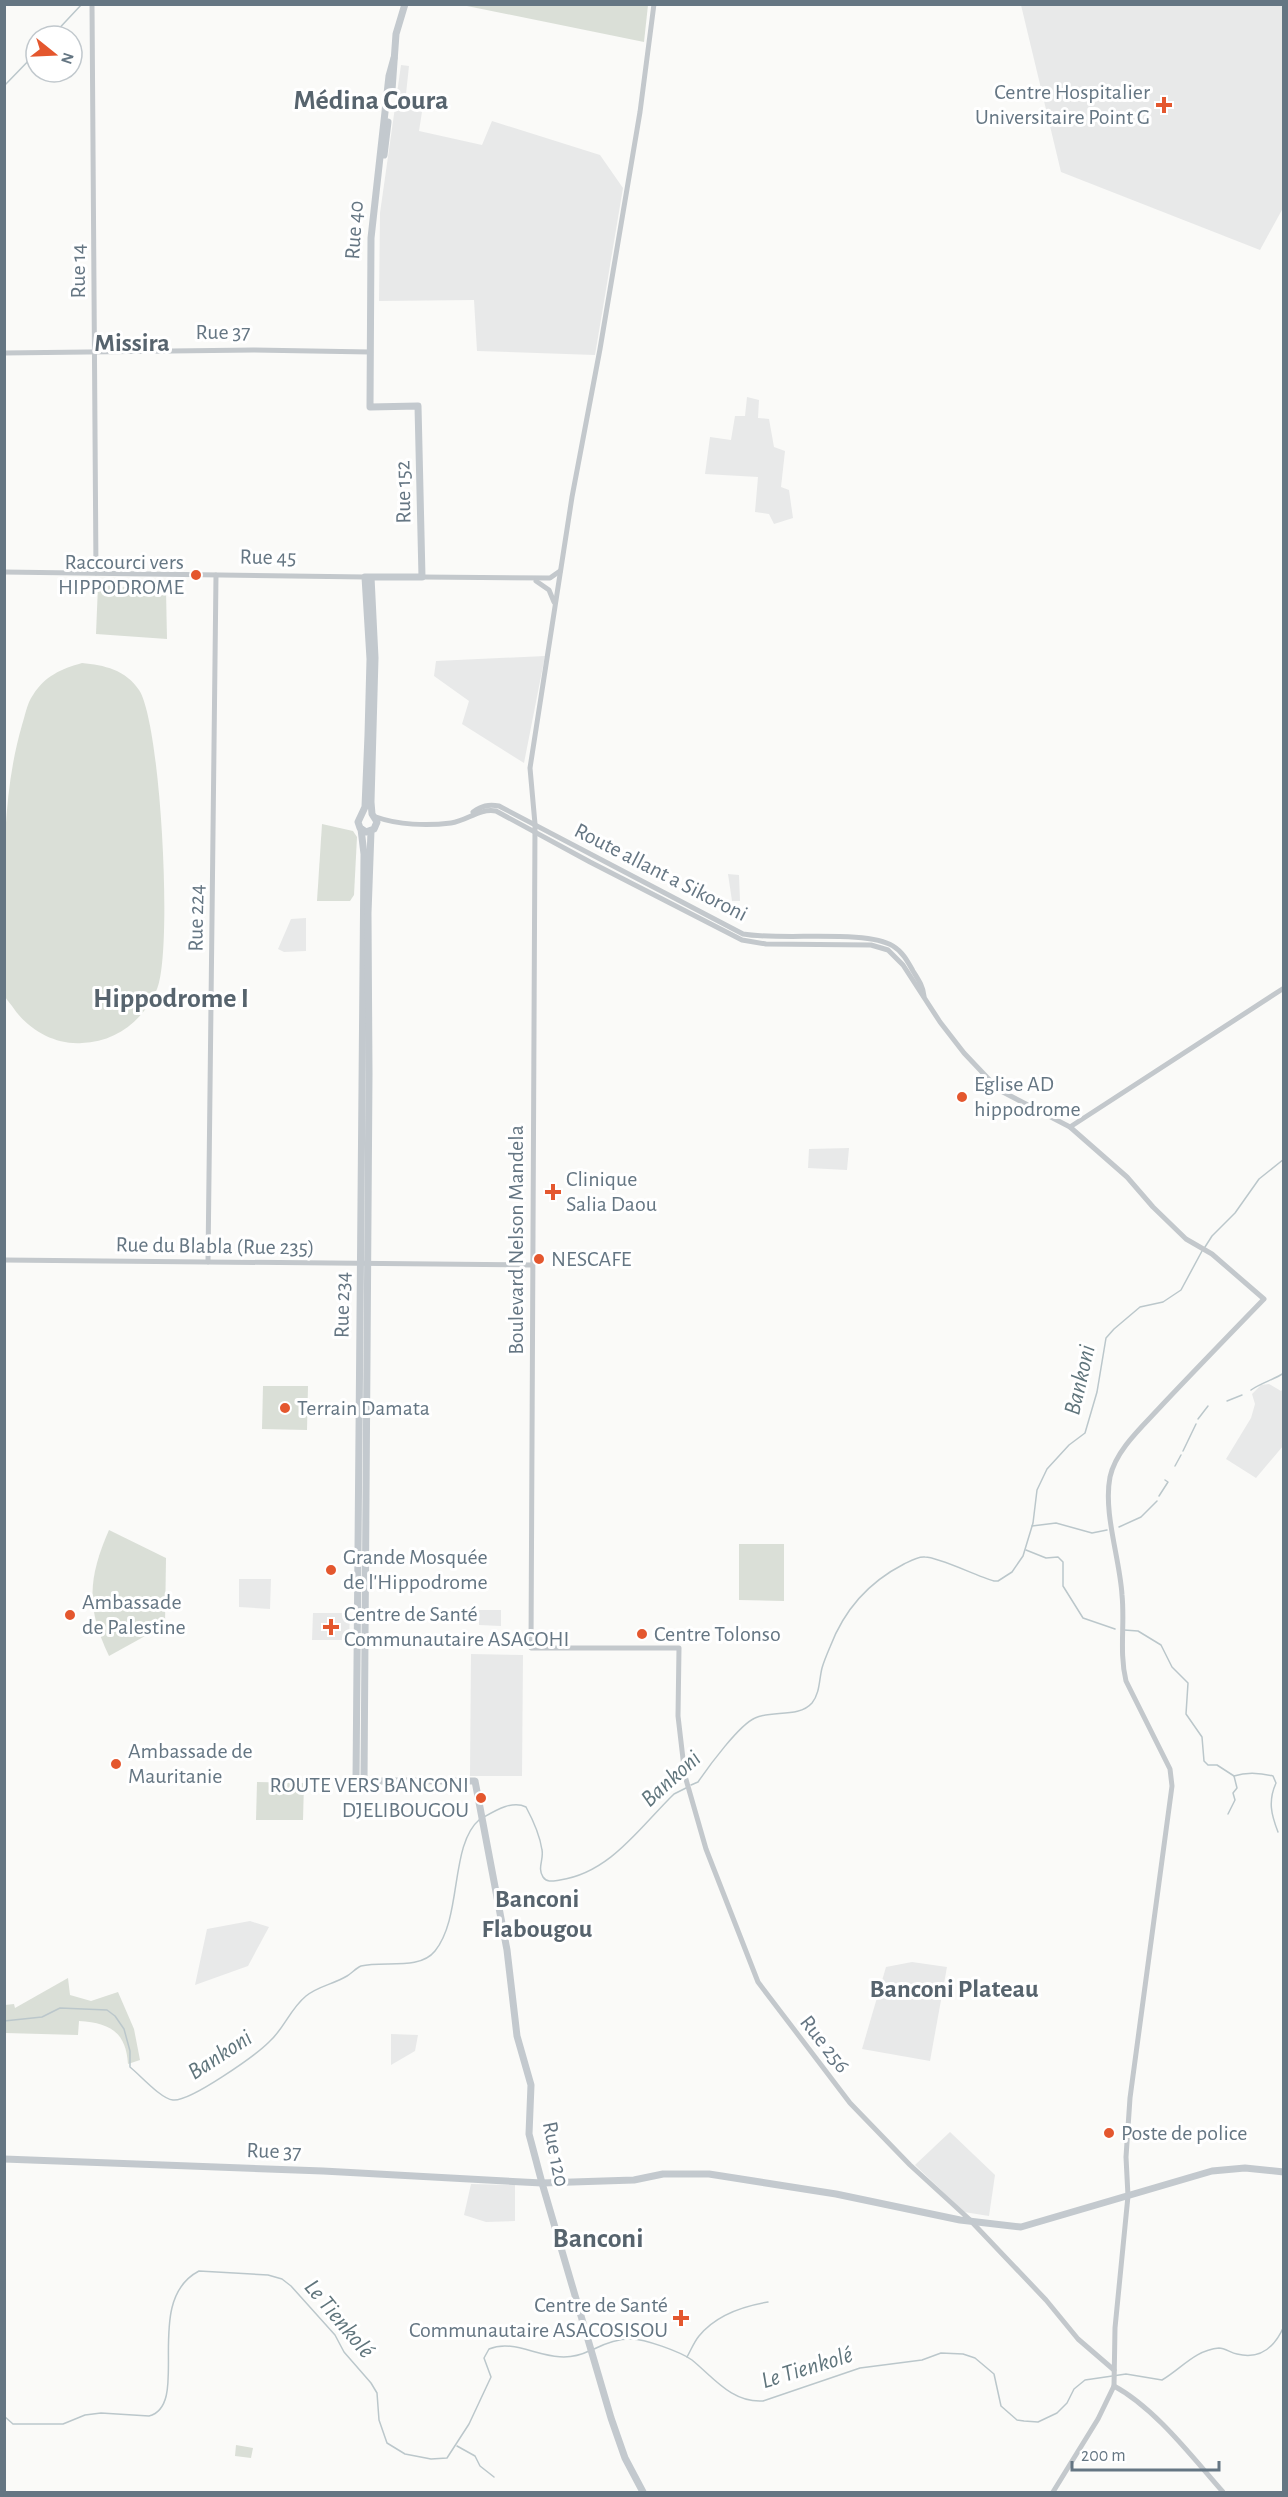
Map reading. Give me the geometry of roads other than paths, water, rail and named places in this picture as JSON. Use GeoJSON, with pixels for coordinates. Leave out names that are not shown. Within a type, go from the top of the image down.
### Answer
{"type":"FeatureCollection","features":[{"type":"Feature","properties":{"kind":"main road","name":"Rue 40"},"geometry":{"type":"LineString","coordinates":[[373,406],[369,352],[371,238],[389,76],[394,58],[396,34],[405,4]]}},
{"type":"Feature","properties":{"kind":"main road","name":"Rue 40"},"geometry":{"type":"LineString","coordinates":[[373,406],[375,238],[395,66],[394,58]]}},
{"type":"Feature","properties":{"kind":"main road","name":"Rue 152"},"geometry":{"type":"LineString","coordinates":[[373,406],[418,406],[422,577]]}},
{"type":"Feature","properties":{"kind":"main road","name":"Rue 45"},"geometry":{"type":"LineString","coordinates":[[368,577],[422,577]]}},
{"type":"Feature","properties":{"kind":"main road","name":"Rue 234"},"geometry":{"type":"LineString","coordinates":[[360,1781],[364,854],[358,820],[363,814],[366,801],[370,659],[368,577]]}},
{"type":"Feature","properties":{"kind":"main road","name":"Rue 234"},"geometry":{"type":"LineString","coordinates":[[364,1264],[369,1074],[368,913],[374,816],[375,658],[368,577]]}},
{"type":"Feature","properties":{"kind":"main road"},"geometry":{"type":"LineString","coordinates":[[363,814],[374,816]]}},
{"type":"Feature","properties":{"kind":"main road"},"geometry":{"type":"LineString","coordinates":[[361,829],[373,830]]}},
{"type":"Feature","properties":{"kind":"main road","name":"Rue 120"},"geometry":{"type":"LineString","coordinates":[[360,1781],[476,1781],[511,1972],[517,2036],[531,2085],[529,2134],[589,2345],[625,2458],[643,2493]]}},
{"type":"Feature","properties":{"kind":"main road","name":"Rue 37"},"geometry":{"type":"LineString","coordinates":[[4,2159],[323,2171],[542,2183],[634,2180],[663,2174],[709,2174],[836,2194],[960,2220],[969,2219],[1021,2228],[1212,2171],[1245,2168],[1284,2172]]}},
{"type":"Feature","properties":{"kind":"street","name":"Rue 14"},"geometry":{"type":"LineString","coordinates":[[92,4],[96,573]]}},
{"type":"Feature","properties":{"kind":"street","name":"Boulevard Nelson Mandela"},"geometry":{"type":"LineString","coordinates":[[654,4],[640,112],[554,606],[530,768],[535,824],[531,1648],[679,1648]]}},
{"type":"Feature","properties":{"kind":"street","name":"Rue 37"},"geometry":{"type":"LineString","coordinates":[[4,353],[369,352]]}},
{"type":"Feature","properties":{"kind":"street","name":"Rue 45"},"geometry":{"type":"LineString","coordinates":[[422,577],[531,579],[550,578],[560,571]]}},
{"type":"Feature","properties":{"kind":"street","name":"Rue 45"},"geometry":{"type":"LineString","coordinates":[[4,572],[368,577]]}},
{"type":"Feature","properties":{"kind":"street","name":"Rue 224"},"geometry":{"type":"LineString","coordinates":[[208,1262],[216,574]]}},
{"type":"Feature","properties":{"kind":"street"},"geometry":{"type":"LineString","coordinates":[[531,579],[549,590],[554,606]]}},
{"type":"Feature","properties":{"kind":"street","name":"Route allant a Sikoroni"},"geometry":{"type":"LineString","coordinates":[[470,815],[490,804],[535,824],[743,934],[765,938],[872,938],[892,945],[909,963],[923,988],[924,998]]}},
{"type":"Feature","properties":{"kind":"street"},"geometry":{"type":"LineString","coordinates":[[373,830],[393,823],[451,823],[488,810],[496,811],[742,940],[766,944],[871,945],[888,950],[903,964],[924,998],[964,1053],[999,1090],[1070,1126],[1127,1177],[1153,1207],[1186,1239],[1212,1254],[1264,1299],[1196,1368],[1126,1446],[1116,1463],[1109,1484],[1110,1508],[1123,1596],[1121,1644],[1126,1681],[1170,1769],[1172,1778],[1130,2098],[1127,2148],[1128,2196],[1115,2328],[1114,2386],[1098,2419],[1053,2493]]}},
{"type":"Feature","properties":{"kind":"street"},"geometry":{"type":"LineString","coordinates":[[374,816],[393,823]]}},
{"type":"Feature","properties":{"kind":"street"},"geometry":{"type":"LineString","coordinates":[[1070,1126],[1284,988]]}},
{"type":"Feature","properties":{"kind":"street","name":"Rue du Blabla (Rue 235)"},"geometry":{"type":"LineString","coordinates":[[4,1260],[532,1265]]}},
{"type":"Feature","properties":{"kind":"street","name":"Rue 256"},"geometry":{"type":"LineString","coordinates":[[679,1648],[680,1746],[690,1794],[706,1849],[758,1982],[850,2103],[910,2165],[969,2219],[1046,2300],[1078,2339],[1114,2370]]}},
{"type":"Feature","properties":{"kind":"street"},"geometry":{"type":"LineString","coordinates":[[1114,2386],[1129,2394],[1157,2420],[1223,2493]]}},
{"type":"Feature","properties":{"kind":"waterway"},"geometry":{"type":"LineString","coordinates":[[63,24],[82,4]]}},
{"type":"Feature","properties":{"kind":"waterway"},"geometry":{"type":"LineString","coordinates":[[4,86],[24,65]]}},
{"type":"Feature","properties":{"kind":"waterway","name":"Bankoni"},"geometry":{"type":"LineString","coordinates":[[1205,1247],[1212,1236],[1235,1213],[1259,1179],[1284,1159]]}},
{"type":"Feature","properties":{"kind":"waterway","name":"Bankoni"},"geometry":{"type":"LineString","coordinates":[[691,1785],[698,1782],[748,1722],[769,1714],[800,1711],[812,1703],[818,1691],[825,1660],[850,1609],[869,1588],[891,1571],[922,1557],[939,1560],[994,1581],[1012,1572],[1023,1556],[1033,1523],[1037,1490],[1047,1469],[1069,1445],[1085,1433],[1097,1392],[1106,1338],[1140,1307],[1163,1302],[1181,1290],[1202,1251]]}},
{"type":"Feature","properties":{"kind":"waterway"},"geometry":{"type":"LineString","coordinates":[[1251,1390],[1284,1373]]}},
{"type":"Feature","properties":{"kind":"waterway"},"geometry":{"type":"LineString","coordinates":[[1227,1401],[1242,1395]]}},
{"type":"Feature","properties":{"kind":"waterway"},"geometry":{"type":"LineString","coordinates":[[1198,1419],[1208,1406]]}},
{"type":"Feature","properties":{"kind":"waterway"},"geometry":{"type":"LineString","coordinates":[[1183,1451],[1196,1424]]}},
{"type":"Feature","properties":{"kind":"waterway"},"geometry":{"type":"LineString","coordinates":[[1175,1466],[1181,1455]]}},
{"type":"Feature","properties":{"kind":"waterway"},"geometry":{"type":"LineString","coordinates":[[1159,1496],[1168,1482],[1165,1480]]}},
{"type":"Feature","properties":{"kind":"waterway"},"geometry":{"type":"LineString","coordinates":[[1119,1527],[1141,1517],[1157,1501]]}},
{"type":"Feature","properties":{"kind":"waterway"},"geometry":{"type":"LineString","coordinates":[[1032,1526],[1056,1523],[1092,1533],[1107,1530]]}},
{"type":"Feature","properties":{"kind":"waterway"},"geometry":{"type":"LineString","coordinates":[[1026,1550],[1046,1558],[1058,1557],[1063,1562],[1063,1586],[1083,1618],[1115,1629]]}},
{"type":"Feature","properties":{"kind":"waterway"},"geometry":{"type":"LineString","coordinates":[[1124,1630],[1138,1631],[1161,1645],[1172,1667],[1188,1683],[1186,1714],[1202,1737],[1204,1761],[1208,1765],[1217,1765],[1234,1776],[1237,1788],[1233,1793],[1235,1800],[1228,1814]]}},
{"type":"Feature","properties":{"kind":"waterway"},"geometry":{"type":"LineString","coordinates":[[1234,1776],[1254,1773],[1273,1776],[1276,1783],[1271,1808],[1278,1832]]}},
{"type":"Feature","properties":{"kind":"waterway","name":"Bankoni"},"geometry":{"type":"LineString","coordinates":[[484,1817],[510,1805],[526,1807],[541,1845],[541,1874],[546,1880],[555,1881],[578,1876],[609,1858],[623,1847],[674,1794],[686,1788]]}},
{"type":"Feature","properties":{"kind":"waterway","name":"Bankoni"},"geometry":{"type":"LineString","coordinates":[[4,2021],[42,2017],[60,2008],[107,2010],[115,2016],[124,2029],[130,2051],[130,2067],[168,2099],[181,2099],[193,2094],[222,2077],[262,2048],[279,2031],[300,2001],[321,1987],[342,1979],[361,1966],[420,1961],[435,1951],[444,1936],[449,1919],[464,1846],[470,1831],[480,1819]]}},
{"type":"Feature","properties":{"kind":"waterway","name":"Le Tienkolé"},"geometry":{"type":"LineString","coordinates":[[4,2416],[13,2424],[63,2424],[85,2415],[101,2413],[149,2416],[161,2408],[167,2393],[169,2327],[173,2305],[182,2285],[199,2271],[268,2275],[282,2279],[291,2286],[335,2335],[344,2352],[371,2383],[377,2393],[379,2420],[387,2443],[405,2454],[431,2459],[447,2458],[469,2424],[491,2377],[484,2358],[489,2349],[512,2346],[562,2357],[575,2356],[589,2351]]}},
{"type":"Feature","properties":{"kind":"waterway"},"geometry":{"type":"LineString","coordinates":[[687,2357],[699,2336],[714,2322],[740,2309],[768,2302]]}},
{"type":"Feature","properties":{"kind":"waterway","name":"Le Tienkolé"},"geometry":{"type":"LineString","coordinates":[[594,2349],[626,2339],[652,2343],[680,2353],[692,2360],[724,2388],[752,2401],[763,2401],[860,2368],[922,2360],[941,2353],[963,2354],[975,2358],[994,2374],[1001,2406],[1017,2420],[1038,2422],[1057,2413],[1067,2403],[1074,2389],[1085,2380],[1126,2374],[1162,2380],[1195,2356],[1210,2349],[1221,2348],[1246,2355],[1260,2353],[1272,2346],[1284,2326]]}},
{"type":"Feature","properties":{"kind":"waterway"},"geometry":{"type":"LineString","coordinates":[[457,2446],[475,2456],[480,2466],[494,2477]]}},
{"type":"Feature","properties":{"kind":"place","name":"Centre Hospitalier Universitaire Point G"},"geometry":{"type":"Point","coordinates":[1164,105]}},
{"type":"Feature","properties":{"kind":"place","name":"Raccourci vers HIPPODROME"},"geometry":{"type":"Point","coordinates":[196,575]}},
{"type":"Feature","properties":{"kind":"place","name":"Eglise AD hippodrome"},"geometry":{"type":"Point","coordinates":[962,1097]}},
{"type":"Feature","properties":{"kind":"place","name":"Clinique Salia Daou"},"geometry":{"type":"Point","coordinates":[553,1192]}},
{"type":"Feature","properties":{"kind":"place","name":"NESCAFE"},"geometry":{"type":"Point","coordinates":[539,1259]}},
{"type":"Feature","properties":{"kind":"place","name":"Terrain Damata"},"geometry":{"type":"Point","coordinates":[285,1408]}},
{"type":"Feature","properties":{"kind":"place","name":"Grande Mosquée de l'Hippodrome"},"geometry":{"type":"Point","coordinates":[331,1570]}},
{"type":"Feature","properties":{"kind":"place","name":"Ambassade de Palestine"},"geometry":{"type":"Point","coordinates":[70,1615]}},
{"type":"Feature","properties":{"kind":"place","name":"Centre de Santé Communautaire ASACOHI"},"geometry":{"type":"Point","coordinates":[331,1627]}},
{"type":"Feature","properties":{"kind":"place","name":"Centre Tolonso"},"geometry":{"type":"Point","coordinates":[642,1634]}},
{"type":"Feature","properties":{"kind":"place","name":"Ambassade de Mauritanie"},"geometry":{"type":"Point","coordinates":[116,1764]}},
{"type":"Feature","properties":{"kind":"place","name":"ROUTE VERS BANCONI DJELIBOUGOU"},"geometry":{"type":"Point","coordinates":[481,1798]}},
{"type":"Feature","properties":{"kind":"place","name":"Poste de police"},"geometry":{"type":"Point","coordinates":[1109,2133]}},
{"type":"Feature","properties":{"kind":"place","name":"Centre de Santé Communautaire ASACOSISOU"},"geometry":{"type":"Point","coordinates":[681,2318]}},
{"type":"Feature","properties":{"kind":"district","name":"Médina Coura"},"geometry":{"type":"Point","coordinates":[371,101]}},
{"type":"Feature","properties":{"kind":"district","name":"Missira"},"geometry":{"type":"Point","coordinates":[132,343]}},
{"type":"Feature","properties":{"kind":"district","name":"Hippodrome I"},"geometry":{"type":"Point","coordinates":[171,999]}},
{"type":"Feature","properties":{"kind":"district","name":"Banconi Flabougou"},"geometry":{"type":"Point","coordinates":[537,1914]}},
{"type":"Feature","properties":{"kind":"district","name":"Banconi Plateau"},"geometry":{"type":"Point","coordinates":[954,1989]}},
{"type":"Feature","properties":{"kind":"district","name":"Banconi"},"geometry":{"type":"Point","coordinates":[598,2239]}}]}
